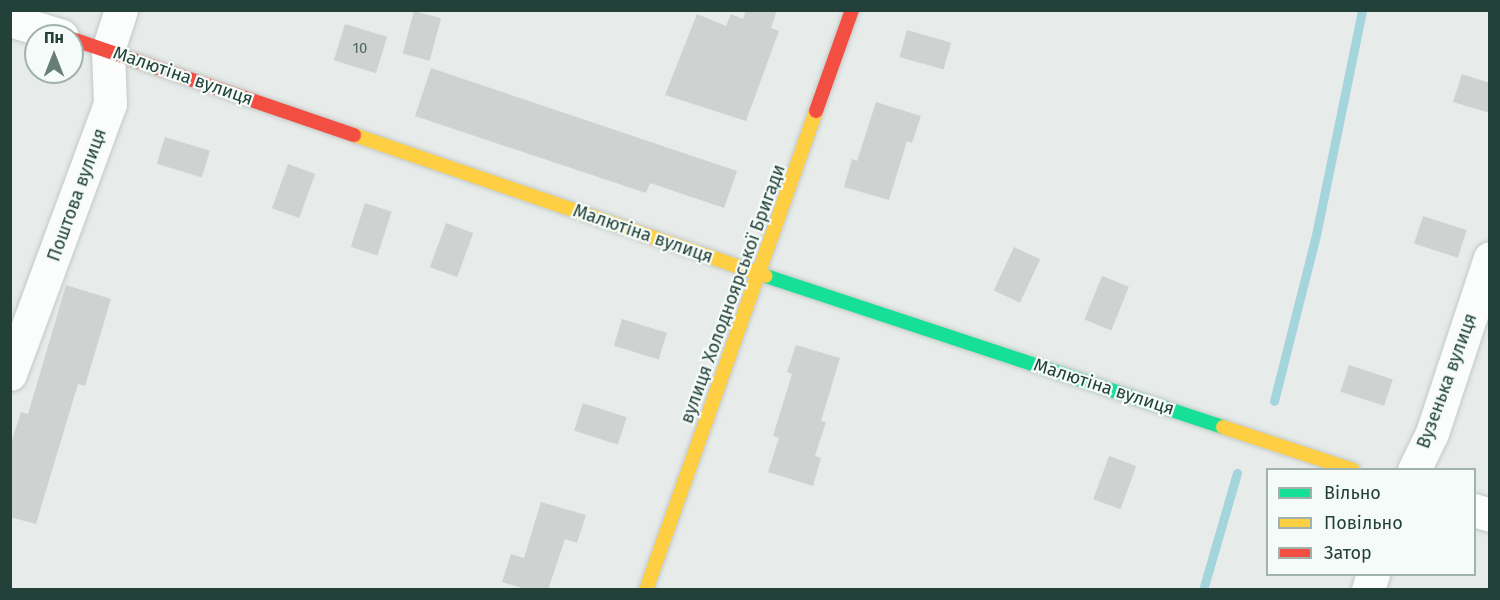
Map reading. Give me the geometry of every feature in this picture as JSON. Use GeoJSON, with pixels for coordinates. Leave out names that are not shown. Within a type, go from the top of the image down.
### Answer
{"type":"FeatureCollection","features":[{"type":"Feature","properties":{"kind":"street","name":"Поштова вулиця"},"geometry":{"type":"LineString","coordinates":[[10,374],[110,104],[108,50],[121,10]]}},
{"type":"Feature","properties":{"kind":"street","name":"вулиця Холодноярської Бригади"},"geometry":{"type":"LineString","coordinates":[[646,590],[852,10]]}},
{"type":"Feature","properties":{"kind":"street","name":"Малютіна вулиця"},"geometry":{"type":"LineString","coordinates":[[84,43],[760,274],[1347,468]]}},
{"type":"Feature","properties":{"kind":"street","name":"Вузенька вулиця"},"geometry":{"type":"LineString","coordinates":[[1415,468],[1432,433],[1490,258]]}},
{"type":"Feature","properties":{"kind":"building"},"geometry":{"type":"Polygon","coordinates":[[[746,10],[777,10],[771,28],[779,31],[746,121],[665,95],[697,14],[726,26],[731,14],[743,19],[746,10]]]}},
{"type":"Feature","properties":{"kind":"building"},"geometry":{"type":"Polygon","coordinates":[[[414,11],[441,18],[430,61],[403,54],[414,11]]]}},
{"type":"Feature","properties":{"kind":"building"},"geometry":{"type":"Polygon","coordinates":[[[345,24],[387,37],[376,73],[334,60],[345,24]]]}},
{"type":"Feature","properties":{"kind":"building"},"geometry":{"type":"Polygon","coordinates":[[[907,30],[951,43],[944,70],[899,57],[907,30]]]}},
{"type":"Feature","properties":{"kind":"building"},"geometry":{"type":"Polygon","coordinates":[[[431,68],[737,171],[724,208],[650,183],[646,193],[415,116],[431,68]]]}},
{"type":"Feature","properties":{"kind":"building"},"geometry":{"type":"Polygon","coordinates":[[[1462,74],[1490,83],[1490,113],[1453,102],[1462,74]]]}},
{"type":"Feature","properties":{"kind":"building"},"geometry":{"type":"Polygon","coordinates":[[[876,102],[921,116],[912,143],[907,141],[889,200],[844,187],[852,159],[857,161],[876,102]]]}},
{"type":"Feature","properties":{"kind":"building"},"geometry":{"type":"Polygon","coordinates":[[[165,137],[210,151],[202,178],[157,164],[165,137]]]}},
{"type":"Feature","properties":{"kind":"building"},"geometry":{"type":"Polygon","coordinates":[[[288,164],[315,174],[299,218],[272,208],[288,164]]]}},
{"type":"Feature","properties":{"kind":"building"},"geometry":{"type":"Polygon","coordinates":[[[365,203],[392,212],[377,255],[351,247],[365,203]]]}},
{"type":"Feature","properties":{"kind":"building"},"geometry":{"type":"Polygon","coordinates":[[[1423,216],[1467,230],[1458,258],[1414,244],[1423,216]]]}},
{"type":"Feature","properties":{"kind":"building"},"geometry":{"type":"Polygon","coordinates":[[[446,223],[473,233],[457,277],[430,267],[446,223]]]}},
{"type":"Feature","properties":{"kind":"building"},"geometry":{"type":"Polygon","coordinates":[[[1014,247],[1040,259],[1020,303],[994,291],[1014,247]]]}},
{"type":"Feature","properties":{"kind":"building"},"geometry":{"type":"Polygon","coordinates":[[[1102,276],[1129,287],[1111,330],[1084,320],[1102,276]]]}},
{"type":"Feature","properties":{"kind":"building"},"geometry":{"type":"Polygon","coordinates":[[[66,285],[111,299],[85,386],[78,384],[36,524],[10,517],[10,446],[21,412],[28,414],[66,285]]]}},
{"type":"Feature","properties":{"kind":"building"},"geometry":{"type":"Polygon","coordinates":[[[622,319],[667,333],[659,360],[614,346],[622,319]]]}},
{"type":"Feature","properties":{"kind":"building"},"geometry":{"type":"Polygon","coordinates":[[[796,345],[840,358],[821,421],[826,422],[815,456],[821,458],[813,486],[768,472],[779,438],[773,436],[792,374],[787,372],[796,345]]]}},
{"type":"Feature","properties":{"kind":"building"},"geometry":{"type":"Polygon","coordinates":[[[1349,365],[1393,379],[1384,406],[1340,392],[1349,365]]]}},
{"type":"Feature","properties":{"kind":"building"},"geometry":{"type":"Polygon","coordinates":[[[583,403],[627,417],[618,445],[574,431],[583,403]]]}},
{"type":"Feature","properties":{"kind":"building"},"geometry":{"type":"Polygon","coordinates":[[[1109,456],[1136,466],[1121,509],[1093,499],[1109,456]]]}},
{"type":"Feature","properties":{"kind":"building"},"geometry":{"type":"Polygon","coordinates":[[[541,502],[586,515],[577,543],[565,539],[548,590],[528,590],[502,582],[511,554],[524,558],[541,502]]]}},
{"type":"Feature","properties":{"kind":"waterway"},"geometry":{"type":"LineString","coordinates":[[1274,401],[1316,235],[1362,10]]}},
{"type":"Feature","properties":{"kind":"waterway"},"geometry":{"type":"LineString","coordinates":[[1203,590],[1237,473]]}},
{"type":"Feature","properties":{"kind":"traffic: fast"},"geometry":{"type":"LineString","coordinates":[[766,276],[1223,427]]}},
{"type":"Feature","properties":{"kind":"traffic: slow"},"geometry":{"type":"LineString","coordinates":[[646,590],[816,111]]}},
{"type":"Feature","properties":{"kind":"traffic: slow"},"geometry":{"type":"LineString","coordinates":[[354,135],[766,276]]}},
{"type":"Feature","properties":{"kind":"traffic: slow"},"geometry":{"type":"LineString","coordinates":[[1223,427],[1347,468]]}},
{"type":"Feature","properties":{"kind":"traffic: jam"},"geometry":{"type":"LineString","coordinates":[[816,111],[852,10]]}},
{"type":"Feature","properties":{"kind":"traffic: jam"},"geometry":{"type":"LineString","coordinates":[[84,43],[354,135]]}}]}
